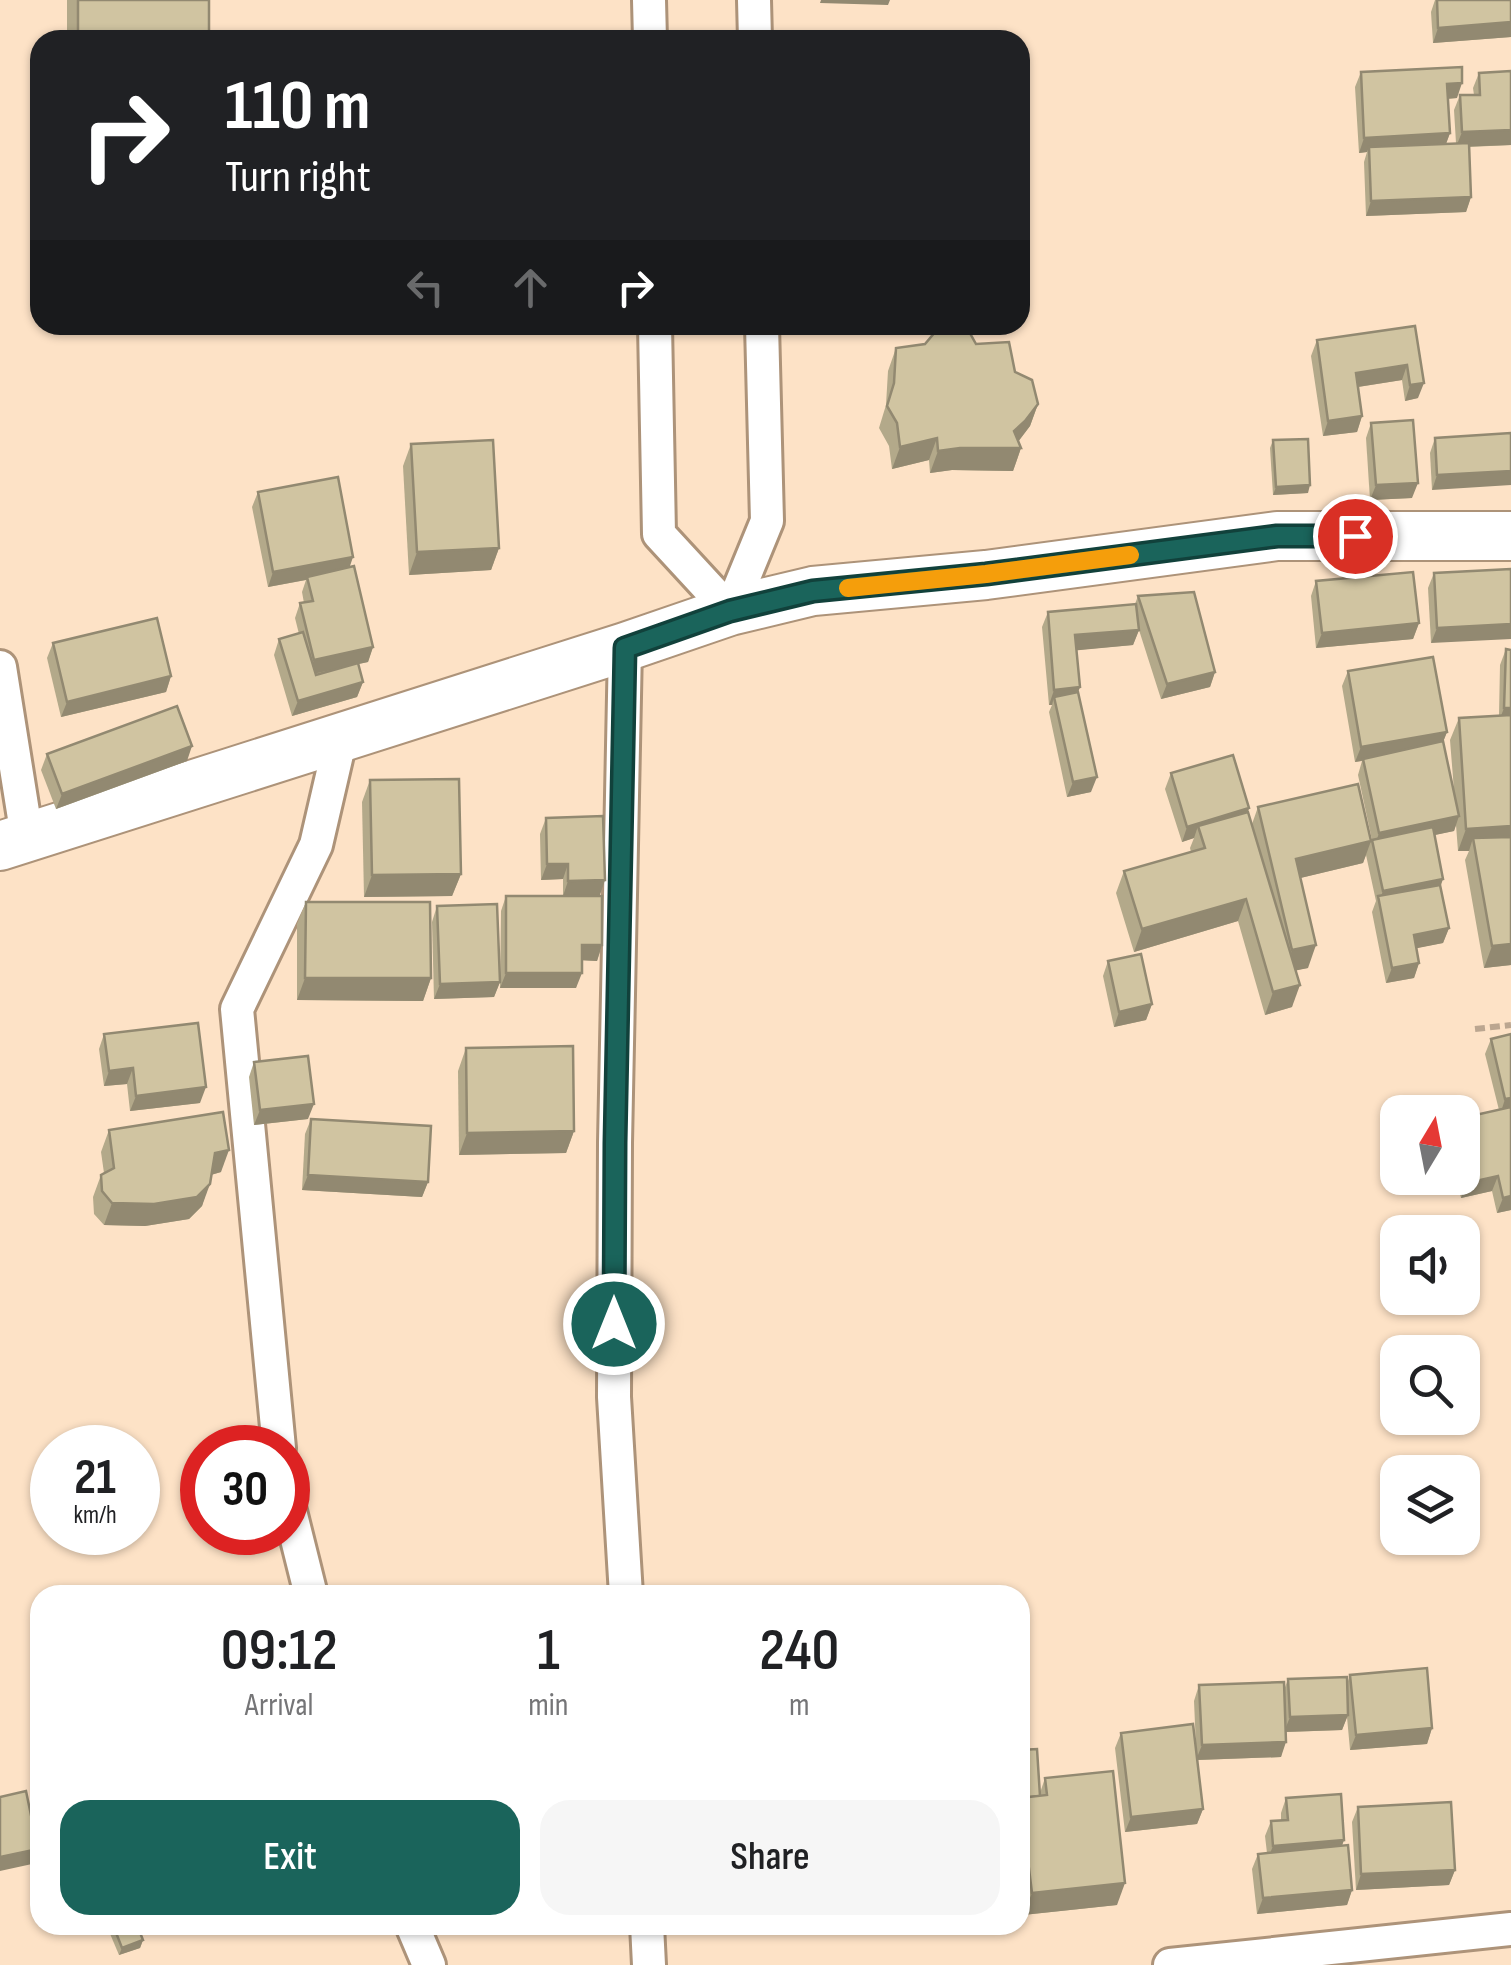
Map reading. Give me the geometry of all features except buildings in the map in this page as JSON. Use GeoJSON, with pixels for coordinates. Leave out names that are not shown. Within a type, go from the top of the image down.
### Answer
{"type":"FeatureCollection","features":[{"type":"Feature","properties":{"kind":"street"},"geometry":{"type":"LineString","coordinates":[[649,0],[650,30]]}},
{"type":"Feature","properties":{"kind":"street"},"geometry":{"type":"LineString","coordinates":[[754,0],[755,30]]}},
{"type":"Feature","properties":{"kind":"street"},"geometry":{"type":"LineString","coordinates":[[655,335],[659,534],[730,611]]}},
{"type":"Feature","properties":{"kind":"street"},"geometry":{"type":"LineString","coordinates":[[730,611],[767,520],[762,335]]}},
{"type":"Feature","properties":{"kind":"street"},"geometry":{"type":"LineString","coordinates":[[0,667],[14,841],[625,648],[730,611],[813,591],[986,574],[1277,536],[1511,536]]}},
{"type":"Feature","properties":{"kind":"street"},"geometry":{"type":"LineString","coordinates":[[625,648],[614,1397],[625,1585]]}},
{"type":"Feature","properties":{"kind":"street"},"geometry":{"type":"LineString","coordinates":[[277,1425],[238,1008],[316,844],[341,736]]}},
{"type":"Feature","properties":{"kind":"street"},"geometry":{"type":"LineString","coordinates":[[300,1555],[308,1585]]}},
{"type":"Feature","properties":{"kind":"street"},"geometry":{"type":"LineString","coordinates":[[1170,1965],[1511,1929]]}},
{"type":"Feature","properties":{"kind":"street"},"geometry":{"type":"LineString","coordinates":[[416,1935],[429,1965]]}},
{"type":"Feature","properties":{"kind":"street"},"geometry":{"type":"LineString","coordinates":[[648,1935],[649,1965]]}},
{"type":"Feature","properties":{"kind":"path"},"geometry":{"type":"LineString","coordinates":[[1475,1029],[1511,1025]]}},
{"type":"Feature","properties":{"kind":"slow traffic"},"geometry":{"type":"LineString","coordinates":[[848,588],[1130,555]]}},
{"type":"Feature","properties":{"kind":"route"},"geometry":{"type":"LineString","coordinates":[[614,1324],[625,648],[730,611],[813,591],[986,574],[1277,536],[1355,536]]}}]}
